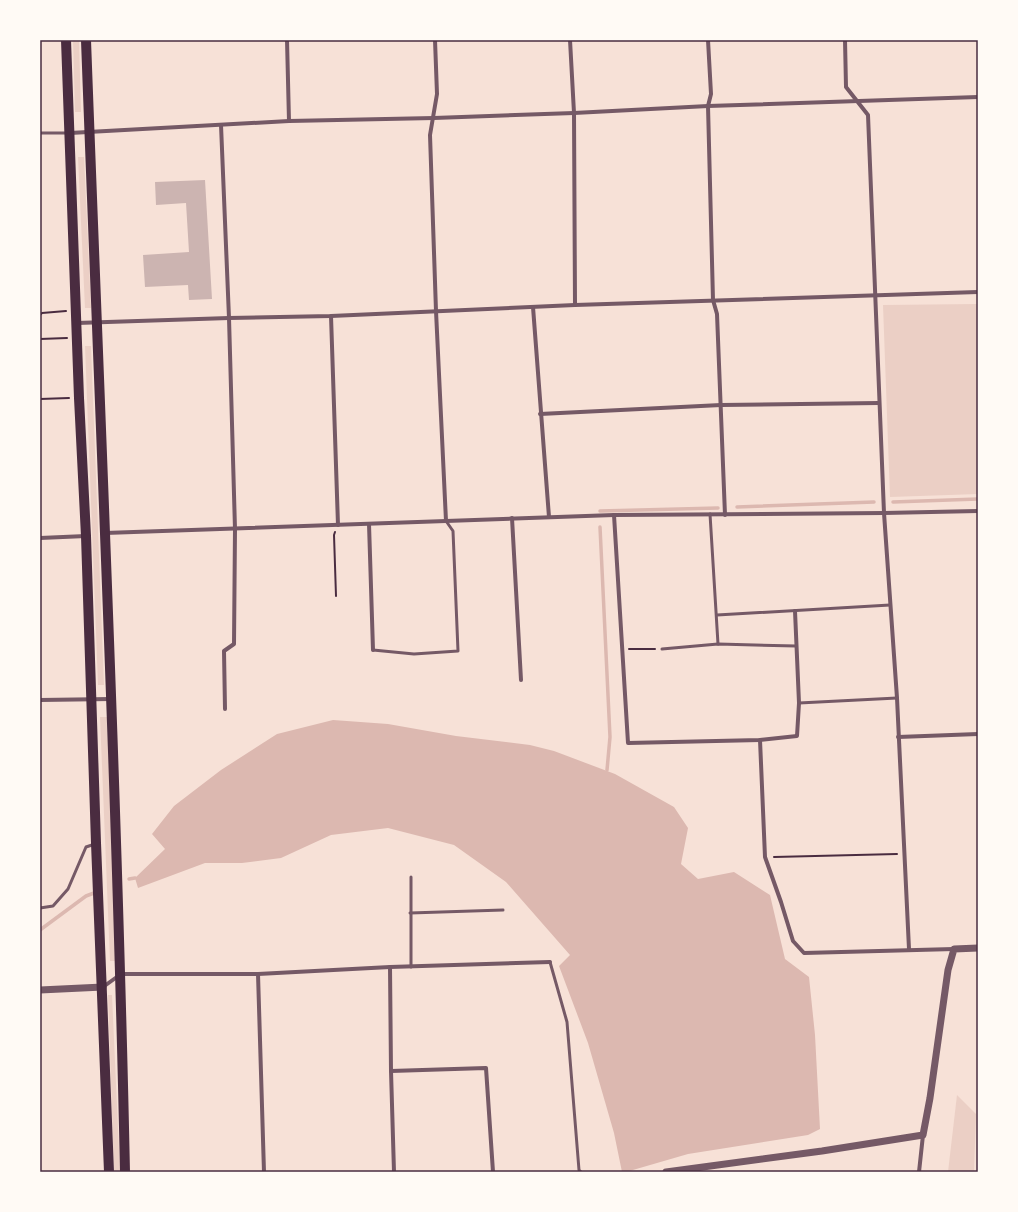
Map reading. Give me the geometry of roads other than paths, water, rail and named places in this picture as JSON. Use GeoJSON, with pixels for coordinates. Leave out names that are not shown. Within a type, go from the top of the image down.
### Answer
{"type":"FeatureCollection","features":[{"type":"Feature","properties":{"kind":"main road"},"geometry":{"type":"LineString","coordinates":[[66,40],[79,398],[86,536],[96,843],[110,1172]]}},
{"type":"Feature","properties":{"kind":"main road"},"geometry":{"type":"LineString","coordinates":[[86,40],[112,699],[121,974],[125,1172]]}},
{"type":"Feature","properties":{"kind":"street"},"geometry":{"type":"LineString","coordinates":[[287,40],[289,121]]}},
{"type":"Feature","properties":{"kind":"street"},"geometry":{"type":"LineString","coordinates":[[435,40],[437,94],[430,135],[436,311],[446,521]]}},
{"type":"Feature","properties":{"kind":"street"},"geometry":{"type":"LineString","coordinates":[[570,40],[574,113],[576,305]]}},
{"type":"Feature","properties":{"kind":"street"},"geometry":{"type":"LineString","coordinates":[[708,40],[711,94],[708,106],[713,300],[716,314],[725,515]]}},
{"type":"Feature","properties":{"kind":"street"},"geometry":{"type":"LineString","coordinates":[[845,40],[846,87],[868,115],[884,513],[897,698],[909,949]]}},
{"type":"Feature","properties":{"kind":"street"},"geometry":{"type":"LineString","coordinates":[[70,134],[289,121],[434,118],[708,106],[978,97]]}},
{"type":"Feature","properties":{"kind":"street"},"geometry":{"type":"LineString","coordinates":[[221,125],[229,318],[235,529],[234,644],[224,651],[225,709]]}},
{"type":"Feature","properties":{"kind":"street"},"geometry":{"type":"LineString","coordinates":[[77,323],[331,316],[576,305],[978,292]]}},
{"type":"Feature","properties":{"kind":"street"},"geometry":{"type":"LineString","coordinates":[[533,307],[549,517]]}},
{"type":"Feature","properties":{"kind":"street"},"geometry":{"type":"LineString","coordinates":[[331,316],[338,525]]}},
{"type":"Feature","properties":{"kind":"street"},"geometry":{"type":"LineString","coordinates":[[540,414],[721,405],[879,403]]}},
{"type":"Feature","properties":{"kind":"street"},"geometry":{"type":"LineString","coordinates":[[106,533],[614,515],[725,515],[978,511]]}},
{"type":"Feature","properties":{"kind":"street"},"geometry":{"type":"LineString","coordinates":[[614,515],[621,649],[628,743],[760,740],[797,736],[799,703],[795,611]]}},
{"type":"Feature","properties":{"kind":"street"},"geometry":{"type":"LineString","coordinates":[[512,518],[521,680]]}},
{"type":"Feature","properties":{"kind":"street"},"geometry":{"type":"LineString","coordinates":[[369,524],[373,650]]}},
{"type":"Feature","properties":{"kind":"street"},"geometry":{"type":"LineString","coordinates":[[40,538],[86,536]]}},
{"type":"Feature","properties":{"kind":"street"},"geometry":{"type":"LineString","coordinates":[[40,700],[112,699]]}},
{"type":"Feature","properties":{"kind":"street"},"geometry":{"type":"LineString","coordinates":[[898,737],[978,734]]}},
{"type":"Feature","properties":{"kind":"street"},"geometry":{"type":"LineString","coordinates":[[760,740],[765,858],[793,941],[804,953],[978,948]]}},
{"type":"Feature","properties":{"kind":"street"},"geometry":{"type":"LineString","coordinates":[[919,1172],[923,1135],[930,1098],[948,970],[954,949]]}},
{"type":"Feature","properties":{"kind":"street"},"geometry":{"type":"LineString","coordinates":[[40,990],[103,988],[121,974],[258,974],[390,967],[550,962]]}},
{"type":"Feature","properties":{"kind":"street"},"geometry":{"type":"LineString","coordinates":[[390,967],[394,1172]]}},
{"type":"Feature","properties":{"kind":"street"},"geometry":{"type":"LineString","coordinates":[[258,974],[264,1172]]}},
{"type":"Feature","properties":{"kind":"street"},"geometry":{"type":"LineString","coordinates":[[391,1071],[486,1068],[493,1172]]}},
{"type":"Feature","properties":{"kind":"street"},"geometry":{"type":"LineString","coordinates":[[666,1172],[830,1150],[923,1135]]}},
{"type":"Feature","properties":{"kind":"lane"},"geometry":{"type":"LineString","coordinates":[[40,133],[70,134]]}},
{"type":"Feature","properties":{"kind":"lane"},"geometry":{"type":"LineString","coordinates":[[710,514],[718,644]]}},
{"type":"Feature","properties":{"kind":"lane"},"geometry":{"type":"LineString","coordinates":[[373,650],[414,654],[458,651],[453,532],[446,521]]}},
{"type":"Feature","properties":{"kind":"lane"},"geometry":{"type":"LineString","coordinates":[[716,615],[890,605]]}},
{"type":"Feature","properties":{"kind":"lane"},"geometry":{"type":"LineString","coordinates":[[662,649],[718,644],[796,646]]}},
{"type":"Feature","properties":{"kind":"lane"},"geometry":{"type":"LineString","coordinates":[[799,703],[897,698]]}},
{"type":"Feature","properties":{"kind":"lane"},"geometry":{"type":"LineString","coordinates":[[40,908],[52,906],[68,889],[86,847],[96,843]]}},
{"type":"Feature","properties":{"kind":"lane"},"geometry":{"type":"LineString","coordinates":[[411,877],[411,967]]}},
{"type":"Feature","properties":{"kind":"lane"},"geometry":{"type":"LineString","coordinates":[[410,913],[503,910]]}},
{"type":"Feature","properties":{"kind":"lane"},"geometry":{"type":"LineString","coordinates":[[550,962],[566,1022],[579,1170],[581,1172]]}},
{"type":"Feature","properties":{"kind":"waterway"},"geometry":{"type":"LineString","coordinates":[[893,502],[978,499]]}},
{"type":"Feature","properties":{"kind":"waterway"},"geometry":{"type":"LineString","coordinates":[[737,507],[874,502]]}},
{"type":"Feature","properties":{"kind":"waterway"},"geometry":{"type":"LineString","coordinates":[[600,511],[718,508]]}},
{"type":"Feature","properties":{"kind":"waterway"},"geometry":{"type":"LineString","coordinates":[[600,527],[610,737],[607,770]]}},
{"type":"Feature","properties":{"kind":"waterway"},"geometry":{"type":"LineString","coordinates":[[129,879],[135,878]]}},
{"type":"Feature","properties":{"kind":"waterway"},"geometry":{"type":"LineString","coordinates":[[40,930],[86,896],[94,893]]}}]}
